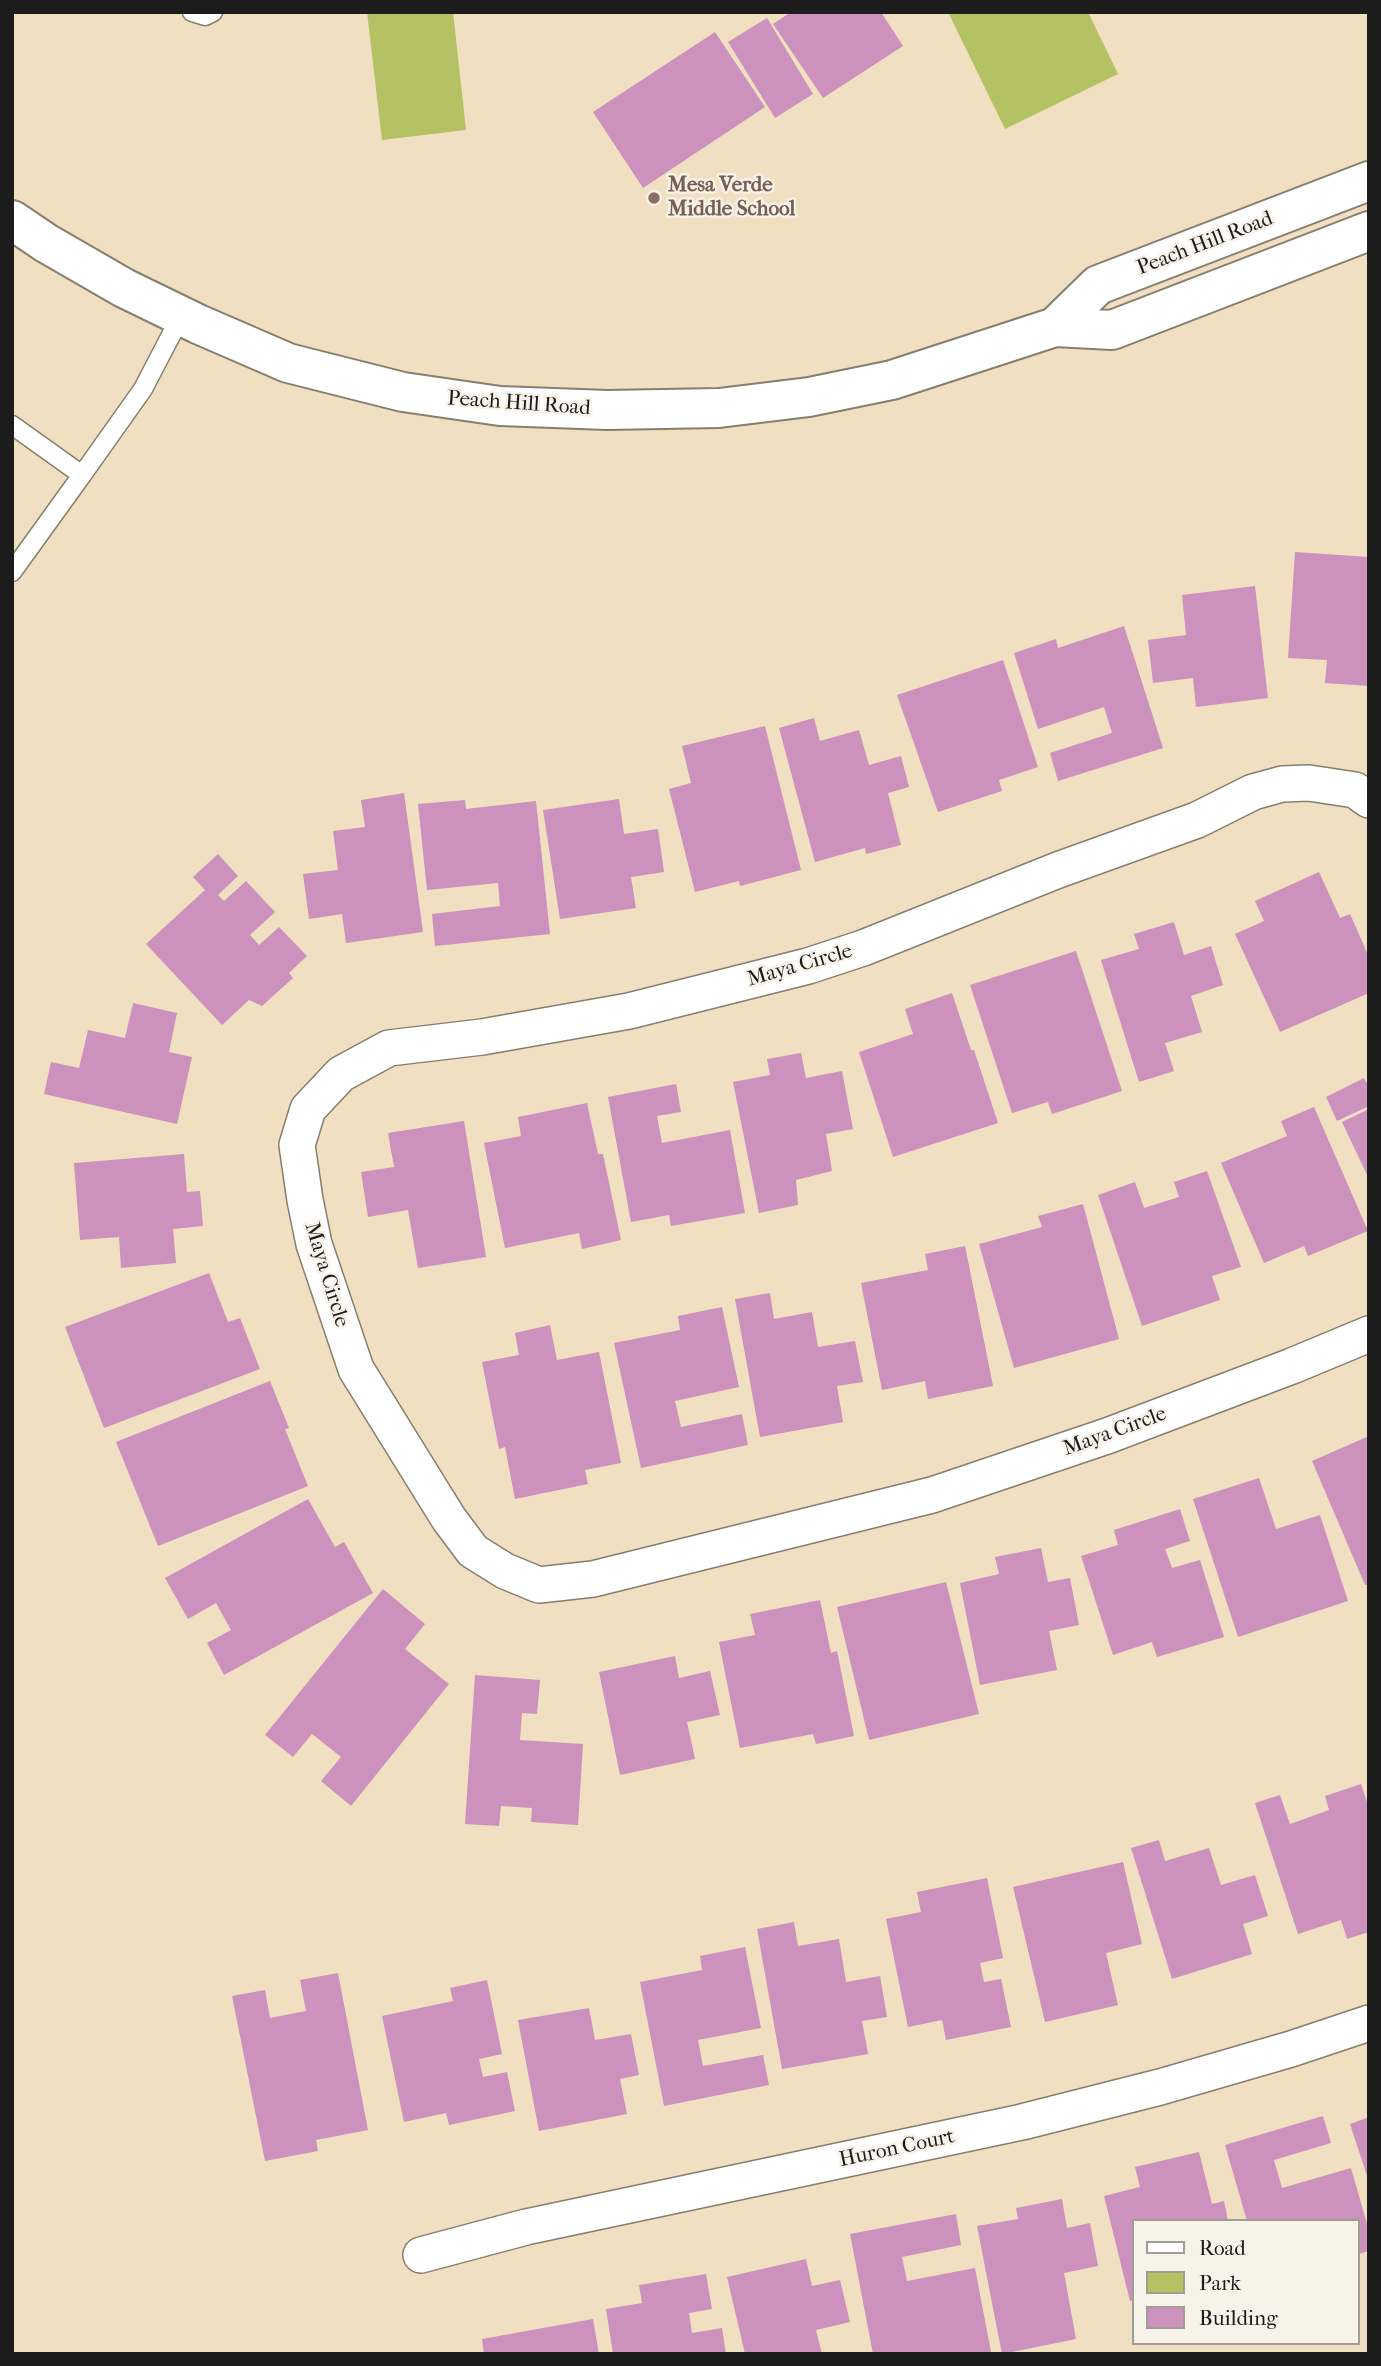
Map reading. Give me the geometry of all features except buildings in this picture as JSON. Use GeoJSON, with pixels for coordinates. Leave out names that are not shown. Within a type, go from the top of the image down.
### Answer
{"type":"FeatureCollection","features":[{"type":"Feature","properties":{"kind":"street","name":"Peach Hill Road"},"geometry":{"type":"LineString","coordinates":[[1055,327],[1098,285],[1369,181]]}},
{"type":"Feature","properties":{"kind":"street","name":"Peach Hill Road"},"geometry":{"type":"LineString","coordinates":[[12,220],[113,282],[181,316],[288,363],[403,392],[500,406],[607,410],[719,408],[809,397],[892,380],[1055,327],[1112,330],[1369,231]]}},
{"type":"Feature","properties":{"kind":"street","name":"Maya Circle"},"geometry":{"type":"LineString","coordinates":[[1369,800],[1355,790],[1309,783],[1282,784],[1254,792],[1197,820],[1058,870],[863,948],[808,966],[629,1011],[482,1037],[389,1048],[341,1074],[308,1109],[298,1145],[314,1244],[356,1369],[449,1519],[473,1551],[505,1571],[539,1585],[593,1579],[932,1494],[1107,1436],[1369,1334]]}},
{"type":"Feature","properties":{"kind":"street","name":"Huron Court"},"geometry":{"type":"LineString","coordinates":[[421,2255],[526,2227],[1022,2122],[1292,2049],[1369,2023]]}},
{"type":"Feature","properties":{"kind":"lane"},"geometry":{"type":"LineString","coordinates":[[192,12],[205,16],[213,12]]}},
{"type":"Feature","properties":{"kind":"lane"},"geometry":{"type":"LineString","coordinates":[[12,572],[143,389],[181,316]]}},
{"type":"Feature","properties":{"kind":"lane"},"geometry":{"type":"LineString","coordinates":[[12,425],[82,475]]}},
{"type":"Feature","properties":{"kind":"green space"},"geometry":{"type":"Polygon","coordinates":[[[367,12],[453,12],[466,130],[382,140],[367,12]]]}},
{"type":"Feature","properties":{"kind":"green space"},"geometry":{"type":"Polygon","coordinates":[[[948,12],[1088,12],[1118,74],[1005,129],[948,12]]]}},
{"type":"Feature","properties":{"kind":"place","name":"Mesa Verde Middle School"},"geometry":{"type":"Point","coordinates":[654,198]}}]}
